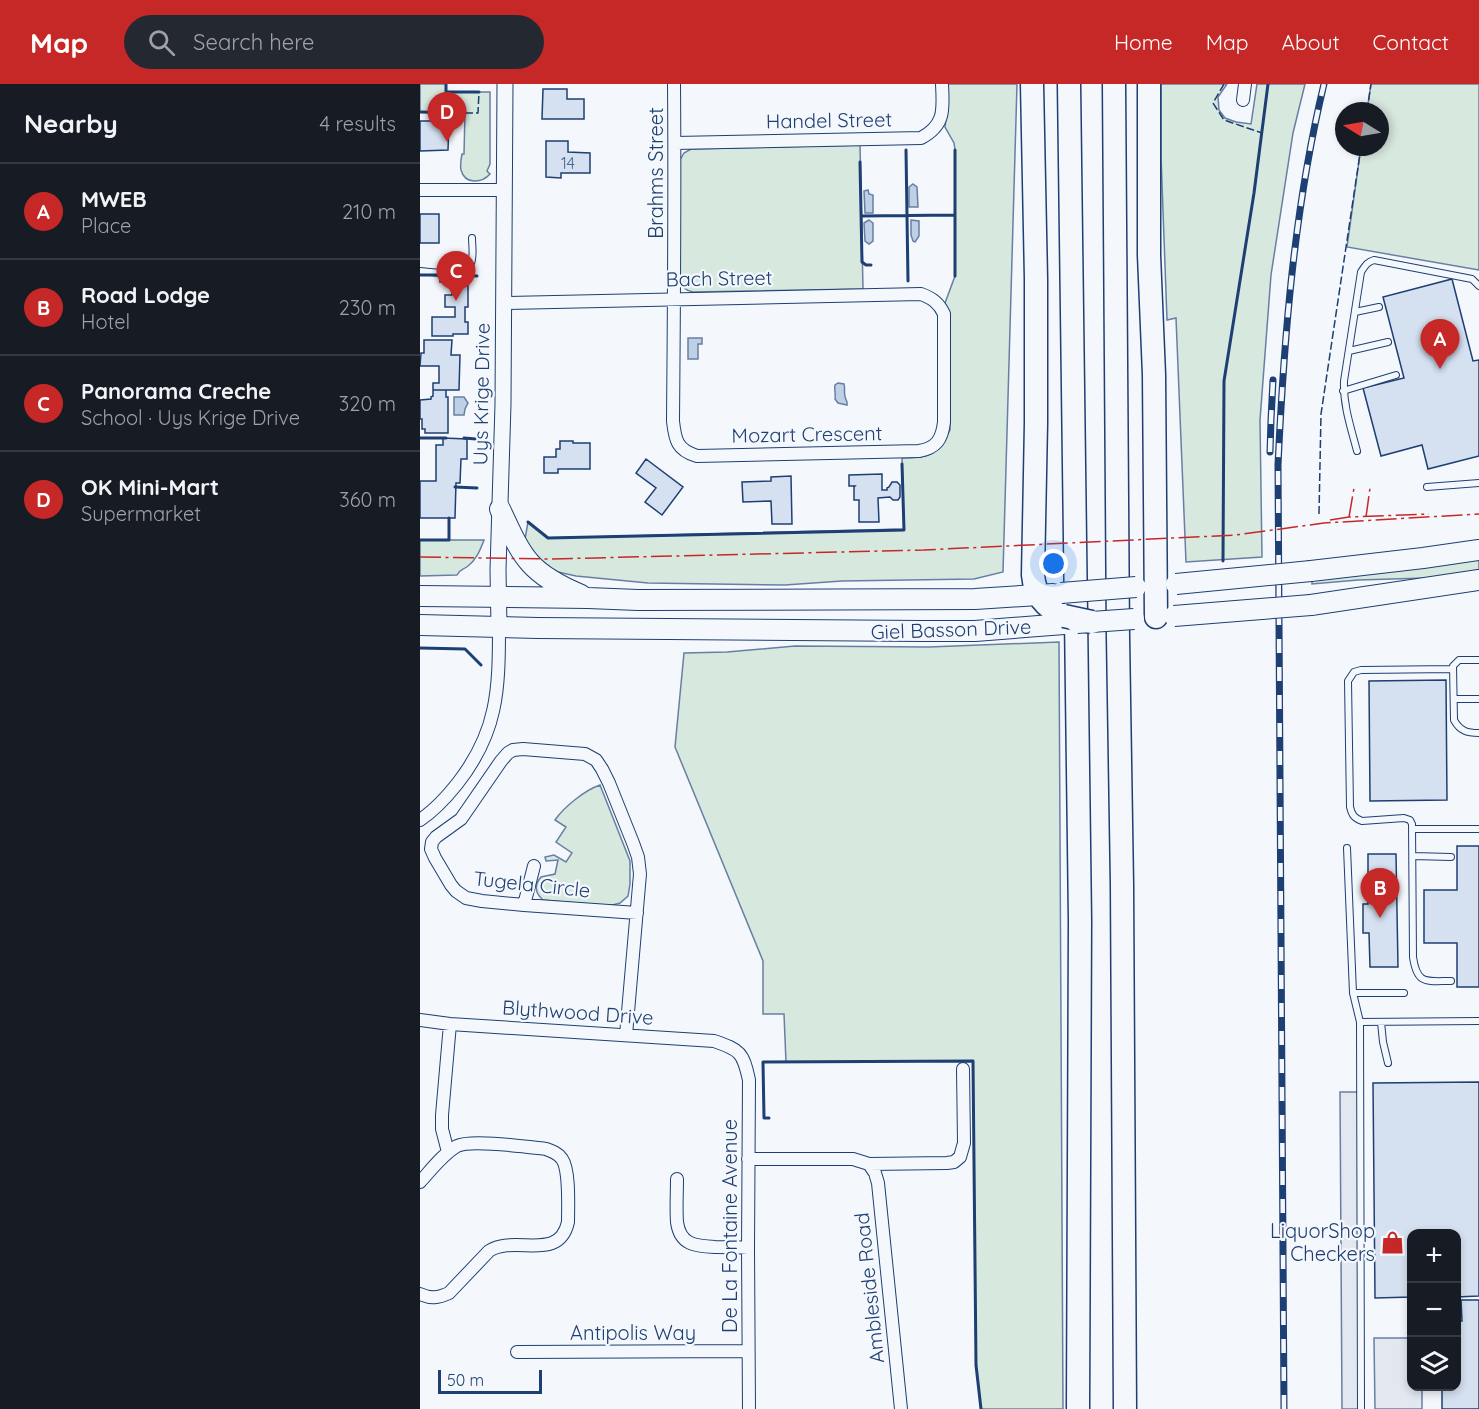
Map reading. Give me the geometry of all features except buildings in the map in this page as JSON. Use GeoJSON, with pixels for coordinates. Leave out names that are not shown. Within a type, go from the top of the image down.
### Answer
{"type":"FeatureCollection","features":[{"type":"Feature","properties":{"kind":"highway"},"geometry":{"type":"LineString","coordinates":[[1032,84],[1036,279],[1033,575],[1037,595],[1051,609],[1092,622]]}},
{"type":"Feature","properties":{"kind":"highway"},"geometry":{"type":"LineString","coordinates":[[1069,84],[1080,921],[1078,1409]]}},
{"type":"Feature","properties":{"kind":"highway"},"geometry":{"type":"LineString","coordinates":[[1114,84],[1125,1409]]}},
{"type":"Feature","properties":{"kind":"highway"},"geometry":{"type":"LineString","coordinates":[[1149,84],[1149,255],[1154,375],[1155,617]]}},
{"type":"Feature","properties":{"kind":"main road"},"geometry":{"type":"LineString","coordinates":[[500,509],[517,546],[535,569],[555,583],[588,598]]}},
{"type":"Feature","properties":{"kind":"main road","name":"Giel Basson Drive"},"geometry":{"type":"LineString","coordinates":[[420,625],[975,631],[1063,611],[1156,586],[1311,571],[1479,550]]}},
{"type":"Feature","properties":{"kind":"main road"},"geometry":{"type":"LineString","coordinates":[[1092,622],[1311,605],[1479,580]]}},
{"type":"Feature","properties":{"kind":"main road","name":"Giel Basson Drive"},"geometry":{"type":"LineString","coordinates":[[420,596],[638,600],[975,599],[1037,595]]}},
{"type":"Feature","properties":{"kind":"street","name":"Uys Krige Drive"},"geometry":{"type":"LineString","coordinates":[[499,627],[498,570],[504,303],[504,84]]}},
{"type":"Feature","properties":{"kind":"street","name":"Brahms Street"},"geometry":{"type":"LineString","coordinates":[[674,84],[674,299]]}},
{"type":"Feature","properties":{"kind":"street","name":"Handel Street"},"geometry":{"type":"LineString","coordinates":[[675,142],[921,138],[937,126],[942,116],[942,84]]}},
{"type":"Feature","properties":{"kind":"street"},"geometry":{"type":"LineString","coordinates":[[1243,100],[1245,84]]}},
{"type":"Feature","properties":{"kind":"street"},"geometry":{"type":"LineString","coordinates":[[420,190],[504,190]]}},
{"type":"Feature","properties":{"kind":"street","name":"Bach Street"},"geometry":{"type":"LineString","coordinates":[[504,303],[921,294],[934,300]]}},
{"type":"Feature","properties":{"kind":"street","name":"Mozart Crescent"},"geometry":{"type":"LineString","coordinates":[[674,299],[673,421],[675,437],[680,447],[689,454],[697,456],[919,451],[933,447],[943,432],[944,422],[944,314],[934,300]]}},
{"type":"Feature","properties":{"kind":"street"},"geometry":{"type":"LineString","coordinates":[[420,820],[439,806],[468,770],[479,752],[488,730],[496,698],[499,674],[499,627]]}},
{"type":"Feature","properties":{"kind":"street","name":"Tugela Circle"},"geometry":{"type":"LineString","coordinates":[[626,1035],[637,913],[640,874],[638,857],[603,770],[596,760],[585,754],[513,750],[501,761],[461,819],[432,842],[431,849],[451,885],[466,898],[524,905],[637,913]]}},
{"type":"Feature","properties":{"kind":"street"},"geometry":{"type":"LineString","coordinates":[[524,905],[534,866]]}},
{"type":"Feature","properties":{"kind":"street","name":"Blythwood Drive"},"geometry":{"type":"LineString","coordinates":[[420,1020],[450,1024],[714,1041],[734,1047]]}},
{"type":"Feature","properties":{"kind":"street"},"geometry":{"type":"LineString","coordinates":[[448,1152],[443,1139],[442,1122],[450,1024]]}},
{"type":"Feature","properties":{"kind":"street","name":"De La Fontaine Avenue"},"geometry":{"type":"LineString","coordinates":[[734,1047],[745,1061],[748,1080],[749,1409]]}},
{"type":"Feature","properties":{"kind":"street"},"geometry":{"type":"LineString","coordinates":[[748,1159],[853,1159],[869,1164],[954,1162],[960,1157],[964,1143],[963,1069]]}},
{"type":"Feature","properties":{"kind":"street"},"geometry":{"type":"LineString","coordinates":[[420,1182],[448,1152],[459,1145],[468,1143],[554,1151],[567,1167],[568,1222],[561,1239],[554,1244],[495,1246],[449,1293],[432,1298],[420,1294]]}},
{"type":"Feature","properties":{"kind":"street","name":"Ambleside Road"},"geometry":{"type":"LineString","coordinates":[[869,1164],[878,1183],[901,1409]]}},
{"type":"Feature","properties":{"kind":"street"},"geometry":{"type":"LineString","coordinates":[[677,1179],[677,1223],[684,1239],[698,1246],[748,1248]]}},
{"type":"Feature","properties":{"kind":"street","name":"Antipolis Way"},"geometry":{"type":"LineString","coordinates":[[517,1352],[748,1351]]}},
{"type":"Feature","properties":{"kind":"lane"},"geometry":{"type":"LineString","coordinates":[[420,272],[456,273],[464,271],[472,261],[472,238]]}},
{"type":"Feature","properties":{"kind":"lane"},"geometry":{"type":"LineString","coordinates":[[1357,451],[1343,391],[1361,272],[1369,261],[1374,260],[1472,279],[1479,286]]}},
{"type":"Feature","properties":{"kind":"lane"},"geometry":{"type":"LineString","coordinates":[[1355,312],[1379,307]]}},
{"type":"Feature","properties":{"kind":"lane"},"geometry":{"type":"LineString","coordinates":[[1349,351],[1388,342]]}},
{"type":"Feature","properties":{"kind":"lane"},"geometry":{"type":"LineString","coordinates":[[1343,391],[1396,375]]}},
{"type":"Feature","properties":{"kind":"lane"},"geometry":{"type":"LineString","coordinates":[[1427,487],[1479,483]]}},
{"type":"Feature","properties":{"kind":"lane"},"geometry":{"type":"LineString","coordinates":[[1479,660],[1459,660],[1453,666],[1454,720],[1458,727],[1469,733],[1479,733]]}},
{"type":"Feature","properties":{"kind":"lane"},"geometry":{"type":"LineString","coordinates":[[1451,981],[1421,979],[1414,969],[1413,824],[1404,818],[1362,821],[1352,813],[1350,807],[1348,681],[1354,672],[1361,670],[1453,669]]}},
{"type":"Feature","properties":{"kind":"lane"},"geometry":{"type":"LineString","coordinates":[[1454,699],[1479,699]]}},
{"type":"Feature","properties":{"kind":"lane"},"geometry":{"type":"LineString","coordinates":[[1413,829],[1479,829]]}},
{"type":"Feature","properties":{"kind":"lane"},"geometry":{"type":"LineString","coordinates":[[1347,848],[1353,993],[1360,1022],[1361,1409]]}},
{"type":"Feature","properties":{"kind":"lane"},"geometry":{"type":"LineString","coordinates":[[1413,856],[1451,857]]}},
{"type":"Feature","properties":{"kind":"lane"},"geometry":{"type":"LineString","coordinates":[[1353,993],[1404,993]]}},
{"type":"Feature","properties":{"kind":"lane"},"geometry":{"type":"LineString","coordinates":[[1360,1022],[1479,1021]]}},
{"type":"Feature","properties":{"kind":"lane"},"geometry":{"type":"LineString","coordinates":[[1381,1022],[1388,1063]]}},
{"type":"Feature","properties":{"kind":"shaded area"},"geometry":{"type":"Polygon","coordinates":[[[420,84],[446,84],[446,92],[490,92],[490,164],[487,171],[490,174],[487,177],[478,181],[470,180],[463,175],[461,170],[462,154],[464,154],[465,113],[420,112],[420,84]]]}},
{"type":"Feature","properties":{"kind":"shaded area"},"geometry":{"type":"Polygon","coordinates":[[[947,84],[1017,84],[1003,572],[974,579],[842,581],[785,585],[648,583],[576,576],[558,572],[542,564],[531,552],[525,539],[528,522],[548,538],[904,529],[902,458],[931,454],[941,445],[950,430],[948,313],[945,303],[955,276],[955,150],[954,143],[945,127],[947,84]]]}},
{"type":"Feature","properties":{"kind":"shaded area"},"geometry":{"type":"Polygon","coordinates":[[[1161,84],[1227,84],[1218,97],[1219,110],[1225,118],[1251,124],[1257,84],[1305,84],[1293,133],[1271,275],[1260,420],[1262,557],[1186,562],[1176,318],[1167,320],[1161,156],[1161,84]]]}},
{"type":"Feature","properties":{"kind":"shaded area"},"geometry":{"type":"Polygon","coordinates":[[[1371,84],[1479,84],[1479,270],[1347,247],[1360,156],[1389,156],[1389,102],[1368,102],[1371,84]]]}},
{"type":"Feature","properties":{"kind":"shaded area"},"geometry":{"type":"Polygon","coordinates":[[[860,145],[863,289],[693,292],[683,287],[680,280],[680,160],[684,153],[691,149],[860,145]]]}},
{"type":"Feature","properties":{"kind":"shaded area"},"geometry":{"type":"Polygon","coordinates":[[[420,540],[484,540],[474,560],[457,575],[420,576],[420,540]]]}},
{"type":"Feature","properties":{"kind":"shaded area"},"geometry":{"type":"Polygon","coordinates":[[[1479,559],[1479,572],[1426,578],[1312,584],[1312,580],[1479,559]]]}},
{"type":"Feature","properties":{"kind":"shaded area"},"geometry":{"type":"Polygon","coordinates":[[[1059,642],[1063,1409],[981,1409],[976,1365],[973,1061],[786,1062],[784,1014],[763,1014],[763,961],[675,747],[684,653],[795,646],[929,647],[1059,642]]]}},
{"type":"Feature","properties":{"kind":"shaded area"},"geometry":{"type":"Polygon","coordinates":[[[600,785],[630,861],[628,896],[620,903],[609,906],[543,900],[538,895],[537,883],[541,877],[555,874],[558,860],[546,861],[545,857],[554,855],[566,862],[572,853],[556,842],[566,827],[555,820],[575,800],[600,785]]]}},
{"type":"Feature","properties":{"kind":"shaded area"},"geometry":{"type":"Polygon","coordinates":[[[1340,1092],[1360,1092],[1358,1409],[1342,1409],[1340,1092]]]}},
{"type":"Feature","properties":{"kind":"shaded area"},"geometry":{"type":"Polygon","coordinates":[[[1374,1338],[1407,1338],[1407,1391],[1422,1391],[1422,1409],[1375,1409],[1374,1338]]]}},
{"type":"Feature","properties":{"kind":"water"},"geometry":{"type":"Polygon","coordinates":[[[913,184],[917,187],[918,207],[909,207],[909,187],[913,184]]]}},
{"type":"Feature","properties":{"kind":"water"},"geometry":{"type":"Polygon","coordinates":[[[868,190],[869,194],[873,195],[873,213],[865,213],[864,191],[868,190]]]}},
{"type":"Feature","properties":{"kind":"water"},"geometry":{"type":"Polygon","coordinates":[[[869,220],[873,223],[873,241],[869,244],[865,241],[864,223],[869,220]]]}},
{"type":"Feature","properties":{"kind":"water"},"geometry":{"type":"Polygon","coordinates":[[[911,220],[919,221],[919,236],[915,242],[911,235],[911,220]]]}},
{"type":"Feature","properties":{"kind":"water"},"geometry":{"type":"Polygon","coordinates":[[[688,338],[702,338],[702,344],[698,344],[698,359],[688,359],[688,338]]]}},
{"type":"Feature","properties":{"kind":"water"},"geometry":{"type":"Polygon","coordinates":[[[844,384],[847,405],[838,403],[835,399],[835,385],[844,384]]]}},
{"type":"Feature","properties":{"kind":"water"},"geometry":{"type":"Polygon","coordinates":[[[454,397],[464,397],[468,403],[464,415],[454,415],[454,397]]]}},
{"type":"Feature","properties":{"kind":"railway"},"geometry":{"type":"LineString","coordinates":[[1284,1409],[1278,465],[1292,273],[1305,178],[1324,84]]}},
{"type":"Feature","properties":{"kind":"railway"},"geometry":{"type":"LineString","coordinates":[[1270,452],[1273,380]]}},
{"type":"Feature","properties":{"kind":"fence"},"geometry":{"type":"LineString","coordinates":[[1224,84],[1213,103],[1224,120],[1262,133]]}},
{"type":"Feature","properties":{"kind":"fence"},"geometry":{"type":"LineString","coordinates":[[1368,102],[1371,84]]}},
{"type":"Feature","properties":{"kind":"fence"},"geometry":{"type":"LineString","coordinates":[[465,113],[478,113],[479,92]]}},
{"type":"Feature","properties":{"kind":"fence"},"geometry":{"type":"LineString","coordinates":[[1319,514],[1321,414],[1360,156]]}},
{"type":"Feature","properties":{"kind":"wall"},"geometry":{"type":"LineString","coordinates":[[446,84],[446,92],[479,92]]}},
{"type":"Feature","properties":{"kind":"wall"},"geometry":{"type":"LineString","coordinates":[[1223,561],[1224,381],[1254,193],[1268,84]]}},
{"type":"Feature","properties":{"kind":"wall"},"geometry":{"type":"LineString","coordinates":[[420,112],[465,113]]}},
{"type":"Feature","properties":{"kind":"wall"},"geometry":{"type":"LineString","coordinates":[[906,150],[908,281]]}},
{"type":"Feature","properties":{"kind":"wall"},"geometry":{"type":"LineString","coordinates":[[955,150],[955,276]]}},
{"type":"Feature","properties":{"kind":"wall"},"geometry":{"type":"LineString","coordinates":[[860,162],[862,262],[871,265]]}},
{"type":"Feature","properties":{"kind":"wall"},"geometry":{"type":"LineString","coordinates":[[861,216],[955,215]]}},
{"type":"Feature","properties":{"kind":"wall"},"geometry":{"type":"LineString","coordinates":[[420,275],[444,275]]}},
{"type":"Feature","properties":{"kind":"wall"},"geometry":{"type":"LineString","coordinates":[[462,275],[477,276]]}},
{"type":"Feature","properties":{"kind":"wall"},"geometry":{"type":"LineString","coordinates":[[420,438],[446,438]]}},
{"type":"Feature","properties":{"kind":"wall"},"geometry":{"type":"LineString","coordinates":[[464,438],[476,439]]}},
{"type":"Feature","properties":{"kind":"wall"},"geometry":{"type":"LineString","coordinates":[[528,522],[548,538],[904,530],[902,464]]}},
{"type":"Feature","properties":{"kind":"wall"},"geometry":{"type":"LineString","coordinates":[[455,487],[477,488]]}},
{"type":"Feature","properties":{"kind":"wall"},"geometry":{"type":"LineString","coordinates":[[420,540],[449,540],[449,518]]}},
{"type":"Feature","properties":{"kind":"wall"},"geometry":{"type":"LineString","coordinates":[[420,648],[465,649],[481,665]]}},
{"type":"Feature","properties":{"kind":"wall"},"geometry":{"type":"LineString","coordinates":[[769,1118],[764,1118],[763,1062],[973,1061],[976,1365],[981,1409]]}},
{"type":"Feature","properties":{"kind":"power"},"geometry":{"type":"LineString","coordinates":[[1349,517],[1354,488]]}},
{"type":"Feature","properties":{"kind":"power"},"geometry":{"type":"LineString","coordinates":[[1366,517],[1370,488]]}},
{"type":"Feature","properties":{"kind":"power"},"geometry":{"type":"LineString","coordinates":[[1330,520],[1349,517],[1429,514]]}},
{"type":"Feature","properties":{"kind":"power"},"geometry":{"type":"LineString","coordinates":[[420,557],[550,559],[924,550],[1236,535],[1324,523],[1479,514]]}},
{"type":"Feature","properties":{"kind":"place","name":"OK Mini-Mart"},"geometry":{"type":"Point","coordinates":[447,142]}},
{"type":"Feature","properties":{"kind":"place","name":"Panorama Creche"},"geometry":{"type":"Point","coordinates":[456,301]}},
{"type":"Feature","properties":{"kind":"place","name":"MWEB"},"geometry":{"type":"Point","coordinates":[1440,369]}},
{"type":"Feature","properties":{"kind":"place","name":"Road Lodge"},"geometry":{"type":"Point","coordinates":[1380,918]}},
{"type":"Feature","properties":{"kind":"place","name":"LiquorShop Checkers"},"geometry":{"type":"Point","coordinates":[1393,1242]}}]}
